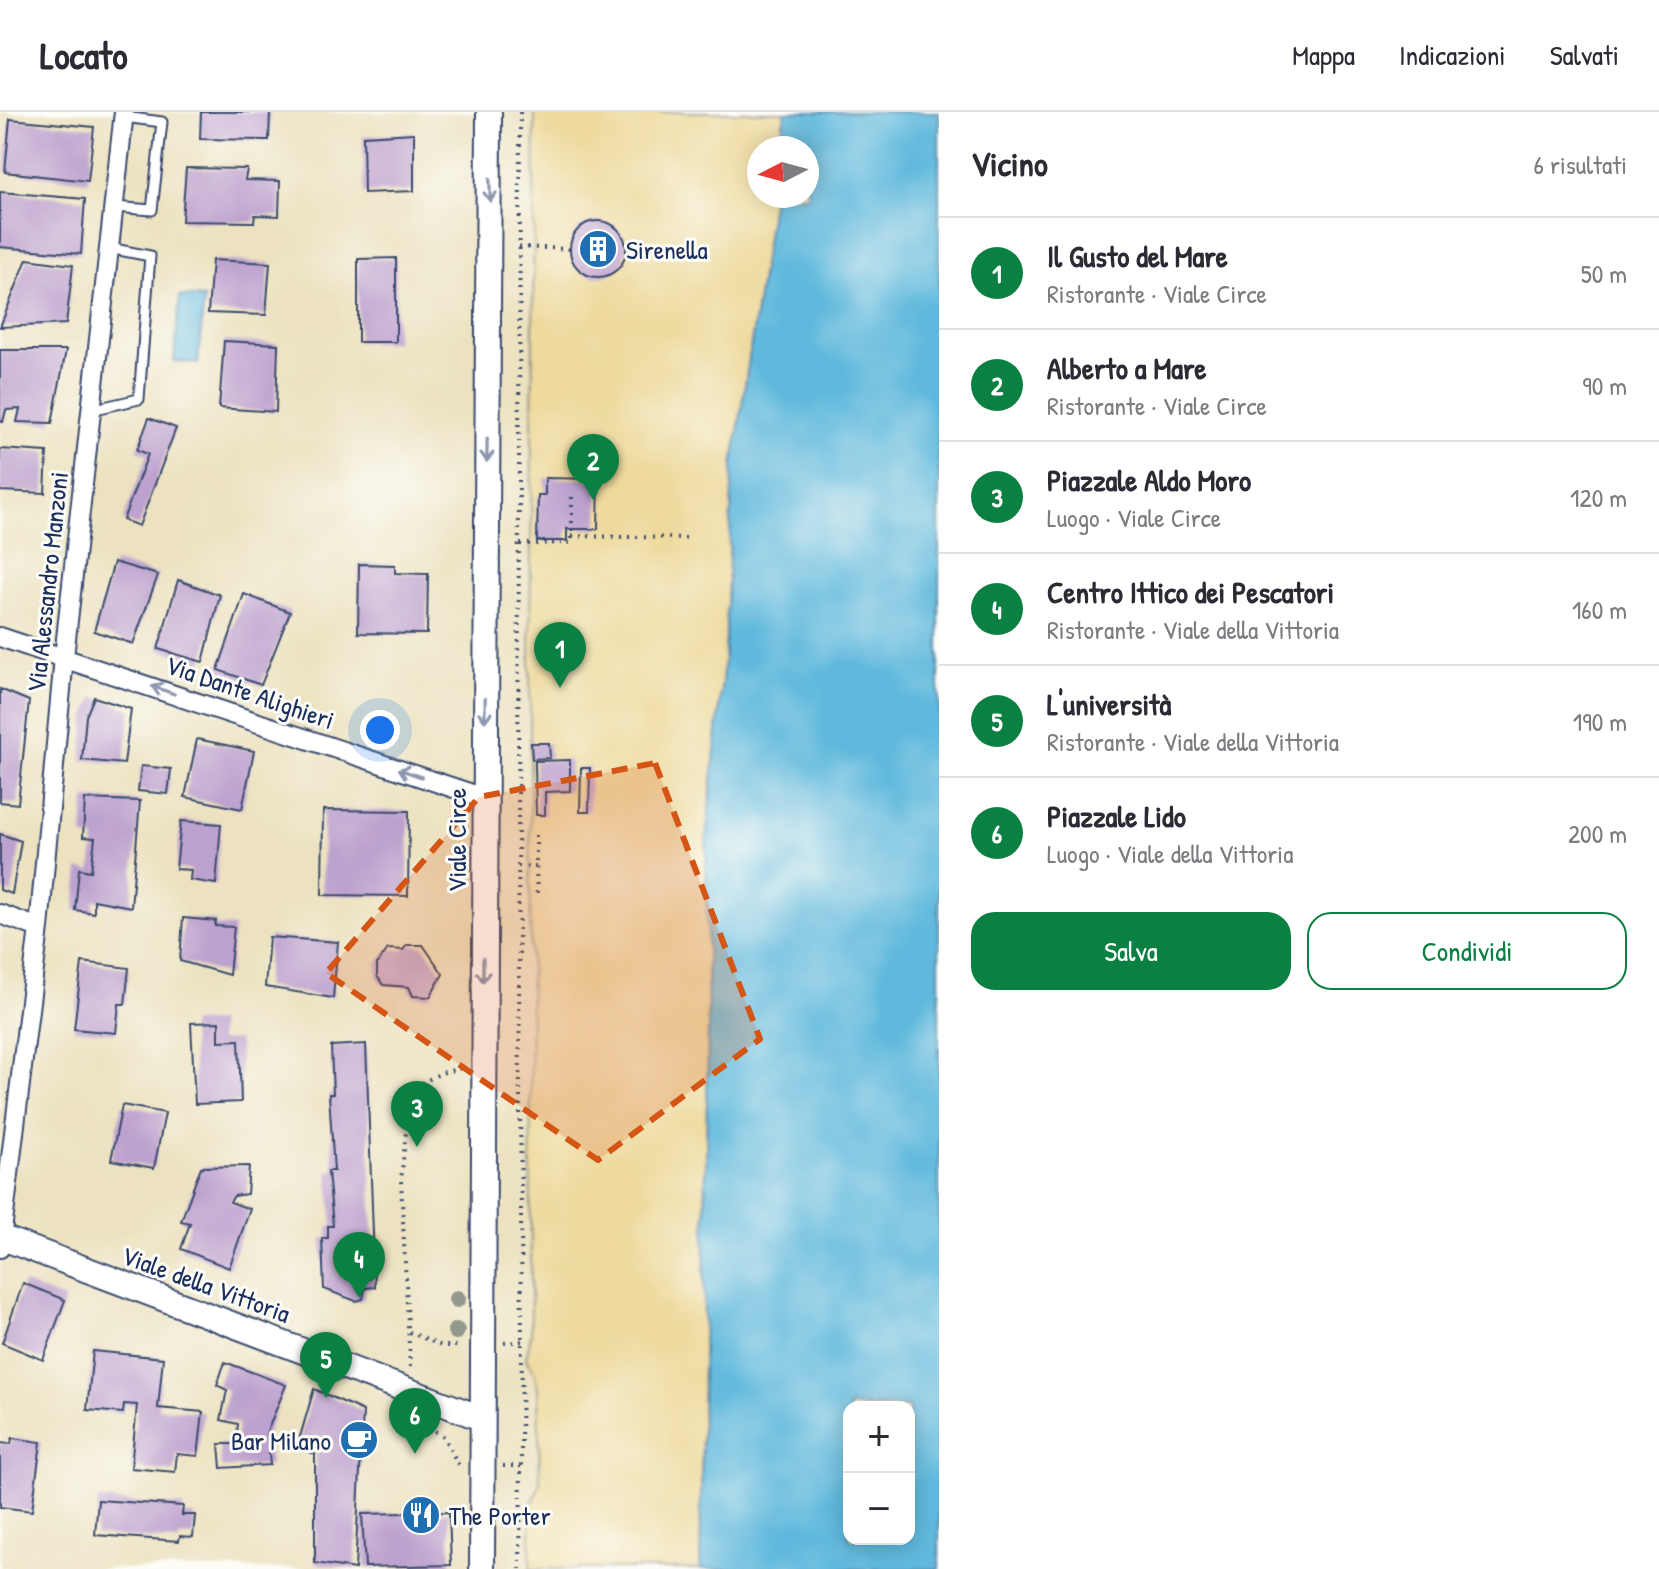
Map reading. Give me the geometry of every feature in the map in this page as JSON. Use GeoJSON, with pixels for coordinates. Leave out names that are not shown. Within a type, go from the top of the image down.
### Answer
{"type":"FeatureCollection","features":[{"type":"Feature","properties":{"kind":"street","name":"Viale Circe"},"geometry":{"type":"LineString","coordinates":[[482,1569],[489,112]]}},
{"type":"Feature","properties":{"kind":"street","name":"Via Alessandro Manzoni"},"geometry":{"type":"LineString","coordinates":[[1,1241],[39,928],[64,657],[124,114]]}},
{"type":"Feature","properties":{"kind":"street","name":"Via Dante Alighieri"},"geometry":{"type":"LineString","coordinates":[[0,637],[484,798]]}},
{"type":"Feature","properties":{"kind":"street"},"geometry":{"type":"LineString","coordinates":[[0,914],[39,928]]}},
{"type":"Feature","properties":{"kind":"street","name":"Viale della Vittoria"},"geometry":{"type":"LineString","coordinates":[[1,1241],[481,1418]]}},
{"type":"Feature","properties":{"kind":"lane"},"geometry":{"type":"LineString","coordinates":[[114,207],[152,210],[162,122],[124,114]]}},
{"type":"Feature","properties":{"kind":"lane"},"geometry":{"type":"LineString","coordinates":[[91,410],[139,399],[150,256],[109,248]]}},
{"type":"Feature","properties":{"kind":"path"},"geometry":{"type":"LineString","coordinates":[[520,112],[520,1569]]}},
{"type":"Feature","properties":{"kind":"path"},"geometry":{"type":"LineString","coordinates":[[519,247],[570,249]]}},
{"type":"Feature","properties":{"kind":"path"},"geometry":{"type":"LineString","coordinates":[[519,544],[572,543],[572,494]]}},
{"type":"Feature","properties":{"kind":"path"},"geometry":{"type":"LineString","coordinates":[[572,536],[686,538]]}},
{"type":"Feature","properties":{"kind":"path"},"geometry":{"type":"LineString","coordinates":[[536,831],[537,896]]}},
{"type":"Feature","properties":{"kind":"path"},"geometry":{"type":"LineString","coordinates":[[518,866],[536,867]]}},
{"type":"Feature","properties":{"kind":"path"},"geometry":{"type":"LineString","coordinates":[[410,1390],[401,1181],[409,1102],[422,1083],[441,1073],[457,1068],[483,1068]]}},
{"type":"Feature","properties":{"kind":"path"},"geometry":{"type":"LineString","coordinates":[[421,1422],[443,1436],[458,1466],[521,1466]]}},
{"type":"Feature","properties":{"kind":"highlighted area"},"geometry":{"type":"Polygon","coordinates":[[[655,763],[760,1039],[598,1160],[326,973],[479,797],[655,763]]]}},
{"type":"Feature","properties":{"kind":"sand"},"geometry":{"type":"Polygon","coordinates":[[[535,112],[785,112],[782,136],[747,136],[747,208],[771,208],[733,466],[725,651],[706,841],[708,1028],[700,1569],[530,1569],[530,1522],[526,1512],[535,1498],[540,1481],[538,1388],[534,1372],[526,1359],[531,1334],[530,648],[535,112]]]}},
{"type":"Feature","properties":{"kind":"water"},"geometry":{"type":"Polygon","coordinates":[[[785,112],[939,112],[939,1569],[700,1569],[708,1028],[706,841],[725,651],[733,466],[771,208],[819,208],[819,136],[782,136],[785,112]]]}},
{"type":"Feature","properties":{"kind":"water"},"geometry":{"type":"Polygon","coordinates":[[[180,296],[204,298],[198,364],[174,361],[180,296]]]}},
{"type":"Feature","properties":{"kind":"building"},"geometry":{"type":"Polygon","coordinates":[[[201,112],[270,112],[269,140],[200,139],[201,112]]]}},
{"type":"Feature","properties":{"kind":"building"},"geometry":{"type":"Polygon","coordinates":[[[10,119],[94,127],[88,181],[5,172],[10,119]]]}},
{"type":"Feature","properties":{"kind":"building"},"geometry":{"type":"Polygon","coordinates":[[[414,133],[414,191],[364,193],[363,136],[414,133]]]}},
{"type":"Feature","properties":{"kind":"building"},"geometry":{"type":"Polygon","coordinates":[[[186,168],[247,169],[245,180],[280,181],[279,216],[255,215],[254,222],[182,221],[186,168]]]}},
{"type":"Feature","properties":{"kind":"building"},"geometry":{"type":"Polygon","coordinates":[[[0,192],[85,199],[81,254],[0,247],[0,192]]]}},
{"type":"Feature","properties":{"kind":"building","name":"Sirenella"},"geometry":{"type":"Polygon","coordinates":[[[598,221],[617,230],[626,249],[617,268],[598,277],[579,268],[570,249],[579,230],[598,221]]]}},
{"type":"Feature","properties":{"kind":"building"},"geometry":{"type":"Polygon","coordinates":[[[396,258],[396,342],[358,342],[358,259],[396,258]]]}},
{"type":"Feature","properties":{"kind":"building"},"geometry":{"type":"Polygon","coordinates":[[[27,259],[73,265],[66,324],[0,327],[27,259]]]}},
{"type":"Feature","properties":{"kind":"building"},"geometry":{"type":"Polygon","coordinates":[[[212,260],[270,263],[266,315],[208,313],[212,260]]]}},
{"type":"Feature","properties":{"kind":"building"},"geometry":{"type":"Polygon","coordinates":[[[224,341],[278,344],[276,412],[219,408],[224,341]]]}},
{"type":"Feature","properties":{"kind":"building"},"geometry":{"type":"Polygon","coordinates":[[[0,350],[66,350],[52,423],[17,422],[20,409],[6,410],[3,422],[0,421],[0,350]]]}},
{"type":"Feature","properties":{"kind":"building"},"geometry":{"type":"Polygon","coordinates":[[[149,418],[176,428],[139,526],[123,520],[148,454],[137,450],[149,418]]]}},
{"type":"Feature","properties":{"kind":"building"},"geometry":{"type":"Polygon","coordinates":[[[0,449],[47,452],[45,493],[0,491],[0,449]]]}},
{"type":"Feature","properties":{"kind":"building"},"geometry":{"type":"Polygon","coordinates":[[[545,478],[599,479],[598,529],[567,529],[567,541],[537,541],[538,495],[545,495],[545,478]]]}},
{"type":"Feature","properties":{"kind":"building"},"geometry":{"type":"Polygon","coordinates":[[[114,562],[158,575],[133,644],[94,631],[114,562]]]}},
{"type":"Feature","properties":{"kind":"building"},"geometry":{"type":"Polygon","coordinates":[[[359,564],[395,565],[395,573],[428,574],[427,634],[358,633],[359,564]]]}},
{"type":"Feature","properties":{"kind":"building"},"geometry":{"type":"Polygon","coordinates":[[[178,580],[220,595],[203,662],[158,649],[178,580]]]}},
{"type":"Feature","properties":{"kind":"building"},"geometry":{"type":"Polygon","coordinates":[[[244,594],[290,612],[261,685],[218,670],[244,594]]]}},
{"type":"Feature","properties":{"kind":"building"},"geometry":{"type":"Polygon","coordinates":[[[0,689],[29,701],[18,804],[0,802],[0,689]]]}},
{"type":"Feature","properties":{"kind":"building"},"geometry":{"type":"Polygon","coordinates":[[[94,697],[131,709],[124,764],[82,760],[86,716],[94,697]]]}},
{"type":"Feature","properties":{"kind":"building"},"geometry":{"type":"Polygon","coordinates":[[[197,739],[254,751],[242,809],[185,797],[197,739]]]}},
{"type":"Feature","properties":{"kind":"building"},"geometry":{"type":"Polygon","coordinates":[[[531,743],[549,743],[550,758],[532,759],[531,743]]]}},
{"type":"Feature","properties":{"kind":"building"},"geometry":{"type":"Polygon","coordinates":[[[570,760],[570,791],[545,792],[545,815],[536,815],[535,761],[570,760]]]}},
{"type":"Feature","properties":{"kind":"building"},"geometry":{"type":"Polygon","coordinates":[[[141,766],[171,769],[168,794],[138,791],[141,766]]]}},
{"type":"Feature","properties":{"kind":"building"},"geometry":{"type":"Polygon","coordinates":[[[581,768],[590,768],[589,812],[580,812],[581,768]]]}},
{"type":"Feature","properties":{"kind":"building"},"geometry":{"type":"Polygon","coordinates":[[[85,799],[140,801],[131,907],[94,900],[94,913],[75,910],[79,869],[91,871],[95,838],[83,837],[85,799]]]}},
{"type":"Feature","properties":{"kind":"building"},"geometry":{"type":"Polygon","coordinates":[[[323,810],[409,811],[408,896],[322,895],[323,810]]]}},
{"type":"Feature","properties":{"kind":"building"},"geometry":{"type":"Polygon","coordinates":[[[181,821],[221,824],[216,884],[190,880],[191,870],[176,869],[181,821]]]}},
{"type":"Feature","properties":{"kind":"building"},"geometry":{"type":"Polygon","coordinates":[[[0,834],[21,841],[12,894],[0,890],[0,834]]]}},
{"type":"Feature","properties":{"kind":"building"},"geometry":{"type":"Polygon","coordinates":[[[183,918],[216,921],[215,926],[234,927],[229,975],[180,961],[183,918]]]}},
{"type":"Feature","properties":{"kind":"building"},"geometry":{"type":"Polygon","coordinates":[[[269,937],[338,942],[333,998],[265,987],[269,937]]]}},
{"type":"Feature","properties":{"kind":"building"},"geometry":{"type":"Polygon","coordinates":[[[407,945],[423,945],[443,974],[430,997],[413,996],[409,987],[383,985],[377,976],[377,964],[388,949],[403,950],[407,945]]]}},
{"type":"Feature","properties":{"kind":"building"},"geometry":{"type":"Polygon","coordinates":[[[82,962],[129,968],[125,1004],[119,1004],[116,1033],[74,1029],[82,962]]]}},
{"type":"Feature","properties":{"kind":"building"},"geometry":{"type":"Polygon","coordinates":[[[219,1022],[219,1041],[239,1040],[241,1102],[195,1104],[191,1023],[219,1022]]]}},
{"type":"Feature","properties":{"kind":"building"},"geometry":{"type":"Polygon","coordinates":[[[366,1044],[375,1287],[365,1288],[363,1299],[356,1301],[324,1289],[322,1238],[328,1238],[328,1226],[333,1226],[328,1171],[334,1171],[329,1094],[333,1094],[331,1046],[366,1044]]]}},
{"type":"Feature","properties":{"kind":"building"},"geometry":{"type":"Polygon","coordinates":[[[122,1105],[165,1113],[154,1168],[111,1160],[122,1105]]]}},
{"type":"Feature","properties":{"kind":"building"},"geometry":{"type":"Polygon","coordinates":[[[249,1166],[247,1194],[234,1196],[230,1202],[250,1209],[229,1268],[181,1249],[190,1223],[181,1221],[201,1167],[249,1166]]]}},
{"type":"Feature","properties":{"kind":"building"},"geometry":{"type":"Polygon","coordinates":[[[23,1283],[65,1300],[43,1360],[2,1343],[23,1283]]]}},
{"type":"Feature","properties":{"kind":"building"},"geometry":{"type":"Polygon","coordinates":[[[93,1351],[163,1358],[158,1408],[203,1412],[198,1456],[177,1454],[175,1472],[131,1468],[137,1405],[124,1404],[123,1413],[87,1410],[93,1351]]]}},
{"type":"Feature","properties":{"kind":"building"},"geometry":{"type":"Polygon","coordinates":[[[225,1362],[286,1385],[267,1432],[270,1465],[221,1468],[219,1444],[236,1444],[238,1424],[221,1420],[227,1390],[217,1385],[225,1362]]]}},
{"type":"Feature","properties":{"kind":"building"},"geometry":{"type":"Polygon","coordinates":[[[314,1389],[363,1411],[355,1569],[315,1563],[315,1454],[297,1447],[314,1389]]]}},
{"type":"Feature","properties":{"kind":"building"},"geometry":{"type":"Polygon","coordinates":[[[12,1438],[41,1442],[32,1511],[0,1507],[0,1443],[11,1444],[12,1438]]]}},
{"type":"Feature","properties":{"kind":"building"},"geometry":{"type":"Polygon","coordinates":[[[98,1500],[183,1506],[182,1515],[195,1515],[193,1537],[180,1536],[179,1541],[95,1535],[98,1500]]]}},
{"type":"Feature","properties":{"kind":"building"},"geometry":{"type":"Polygon","coordinates":[[[449,1512],[451,1565],[365,1567],[362,1514],[449,1512]]]}},
{"type":"Feature","properties":{"kind":"place","name":"Sirenella"},"geometry":{"type":"Point","coordinates":[598,249]}},
{"type":"Feature","properties":{"kind":"place","name":"Alberto a Mare"},"geometry":{"type":"Point","coordinates":[593,500]}},
{"type":"Feature","properties":{"kind":"place","name":"Il Gusto del Mare"},"geometry":{"type":"Point","coordinates":[560,688]}},
{"type":"Feature","properties":{"kind":"place","name":"Piazzale Aldo Moro"},"geometry":{"type":"Point","coordinates":[417,1147]}},
{"type":"Feature","properties":{"kind":"place","name":"Centro Ittico dei Pescatori"},"geometry":{"type":"Point","coordinates":[359,1298]}},
{"type":"Feature","properties":{"kind":"place","name":"L'università"},"geometry":{"type":"Point","coordinates":[326,1398]}},
{"type":"Feature","properties":{"kind":"place","name":"Bar Milano"},"geometry":{"type":"Point","coordinates":[359,1440]}},
{"type":"Feature","properties":{"kind":"place","name":"Piazzale Lido"},"geometry":{"type":"Point","coordinates":[415,1454]}},
{"type":"Feature","properties":{"kind":"place","name":"The Porter"},"geometry":{"type":"Point","coordinates":[421,1515]}}]}
